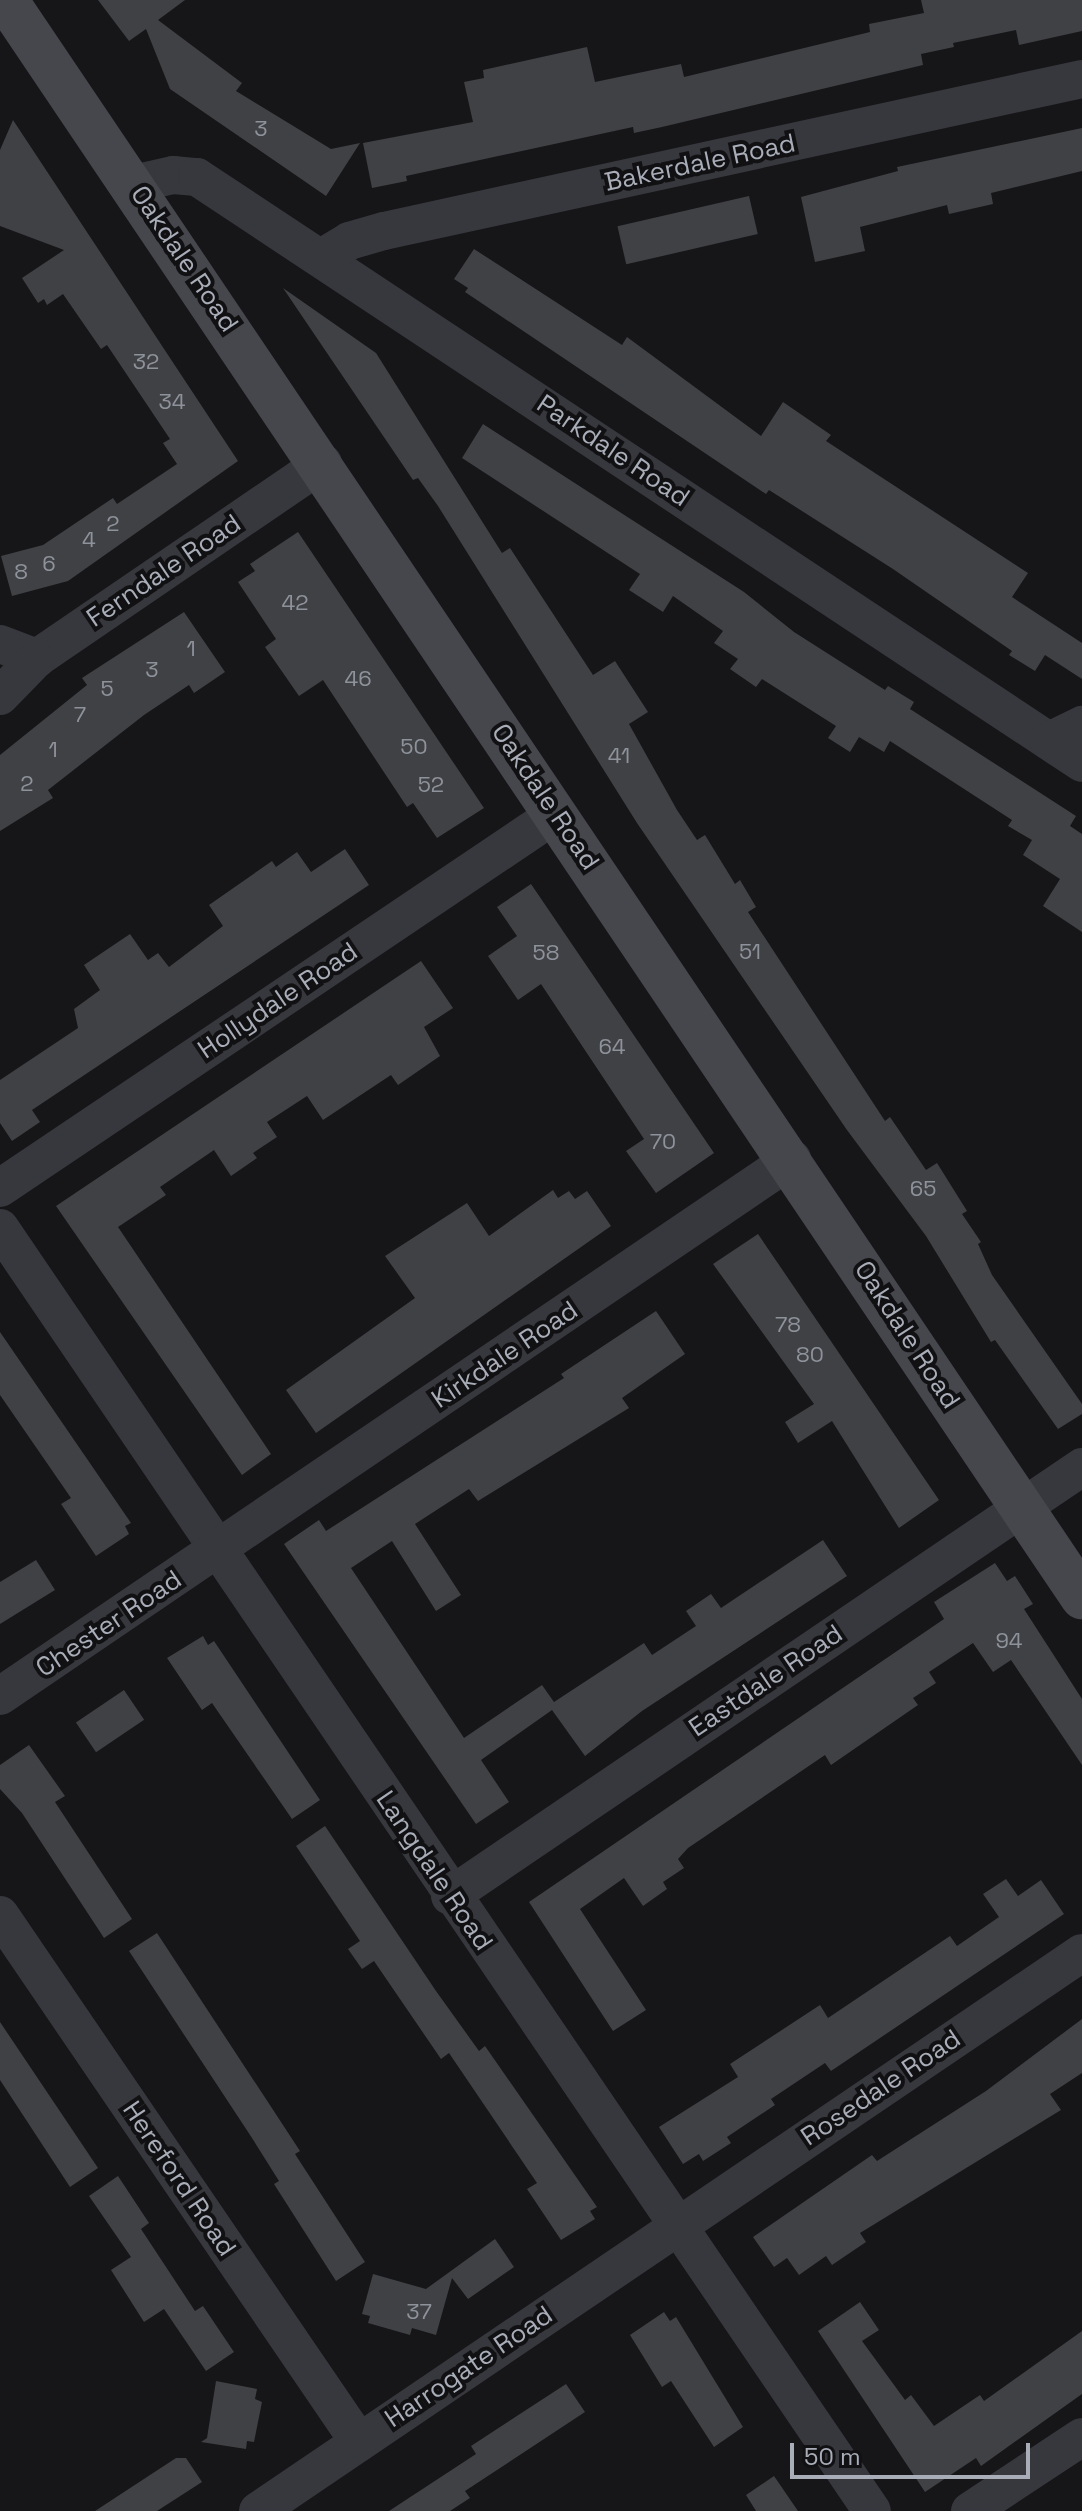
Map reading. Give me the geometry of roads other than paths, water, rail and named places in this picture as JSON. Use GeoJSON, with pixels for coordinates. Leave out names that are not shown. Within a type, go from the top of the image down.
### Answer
{"type":"FeatureCollection","features":[{"type":"Feature","properties":{"kind":"street","name":"Oakdale Road"},"geometry":{"type":"LineString","coordinates":[[6,12],[133,184],[323,463],[556,814],[792,1159],[1082,1597]]}},
{"type":"Feature","properties":{"kind":"street","name":"Bakerdale Road"},"geometry":{"type":"LineString","coordinates":[[321,258],[349,241],[384,231],[1082,79]]}},
{"type":"Feature","properties":{"kind":"street","name":"Parkdale Road"},"geometry":{"type":"LineString","coordinates":[[133,184],[173,175],[197,177],[1065,733],[1082,763]]}},
{"type":"Feature","properties":{"kind":"street","name":"Ferndale Road"},"geometry":{"type":"LineString","coordinates":[[0,696],[37,658],[323,463]]}},
{"type":"Feature","properties":{"kind":"street"},"geometry":{"type":"LineString","coordinates":[[0,644],[37,658]]}},
{"type":"Feature","properties":{"kind":"street","name":"Hollydale Road"},"geometry":{"type":"LineString","coordinates":[[0,1188],[556,814]]}},
{"type":"Feature","properties":{"kind":"street","name":"Kirkdale Road"},"geometry":{"type":"LineString","coordinates":[[218,1551],[792,1159]]}},
{"type":"Feature","properties":{"kind":"street","name":"Langdale Road"},"geometry":{"type":"LineString","coordinates":[[0,1228],[450,1896],[679,2223],[872,2511]]}},
{"type":"Feature","properties":{"kind":"street","name":"Eastdale Road"},"geometry":{"type":"LineString","coordinates":[[450,1896],[1082,1467]]}},
{"type":"Feature","properties":{"kind":"street","name":"Chester Road"},"geometry":{"type":"LineString","coordinates":[[0,1696],[218,1551]]}},
{"type":"Feature","properties":{"kind":"street","name":"Hereford Road"},"geometry":{"type":"LineString","coordinates":[[0,1915],[359,2442]]}},
{"type":"Feature","properties":{"kind":"street","name":"Rosedale Road"},"geometry":{"type":"LineString","coordinates":[[679,2223],[1082,1953]]}},
{"type":"Feature","properties":{"kind":"street","name":"Harrogate Road"},"geometry":{"type":"LineString","coordinates":[[258,2511],[679,2223]]}},
{"type":"Feature","properties":{"kind":"street"},"geometry":{"type":"LineString","coordinates":[[970,2511],[1082,2437]]}}]}
